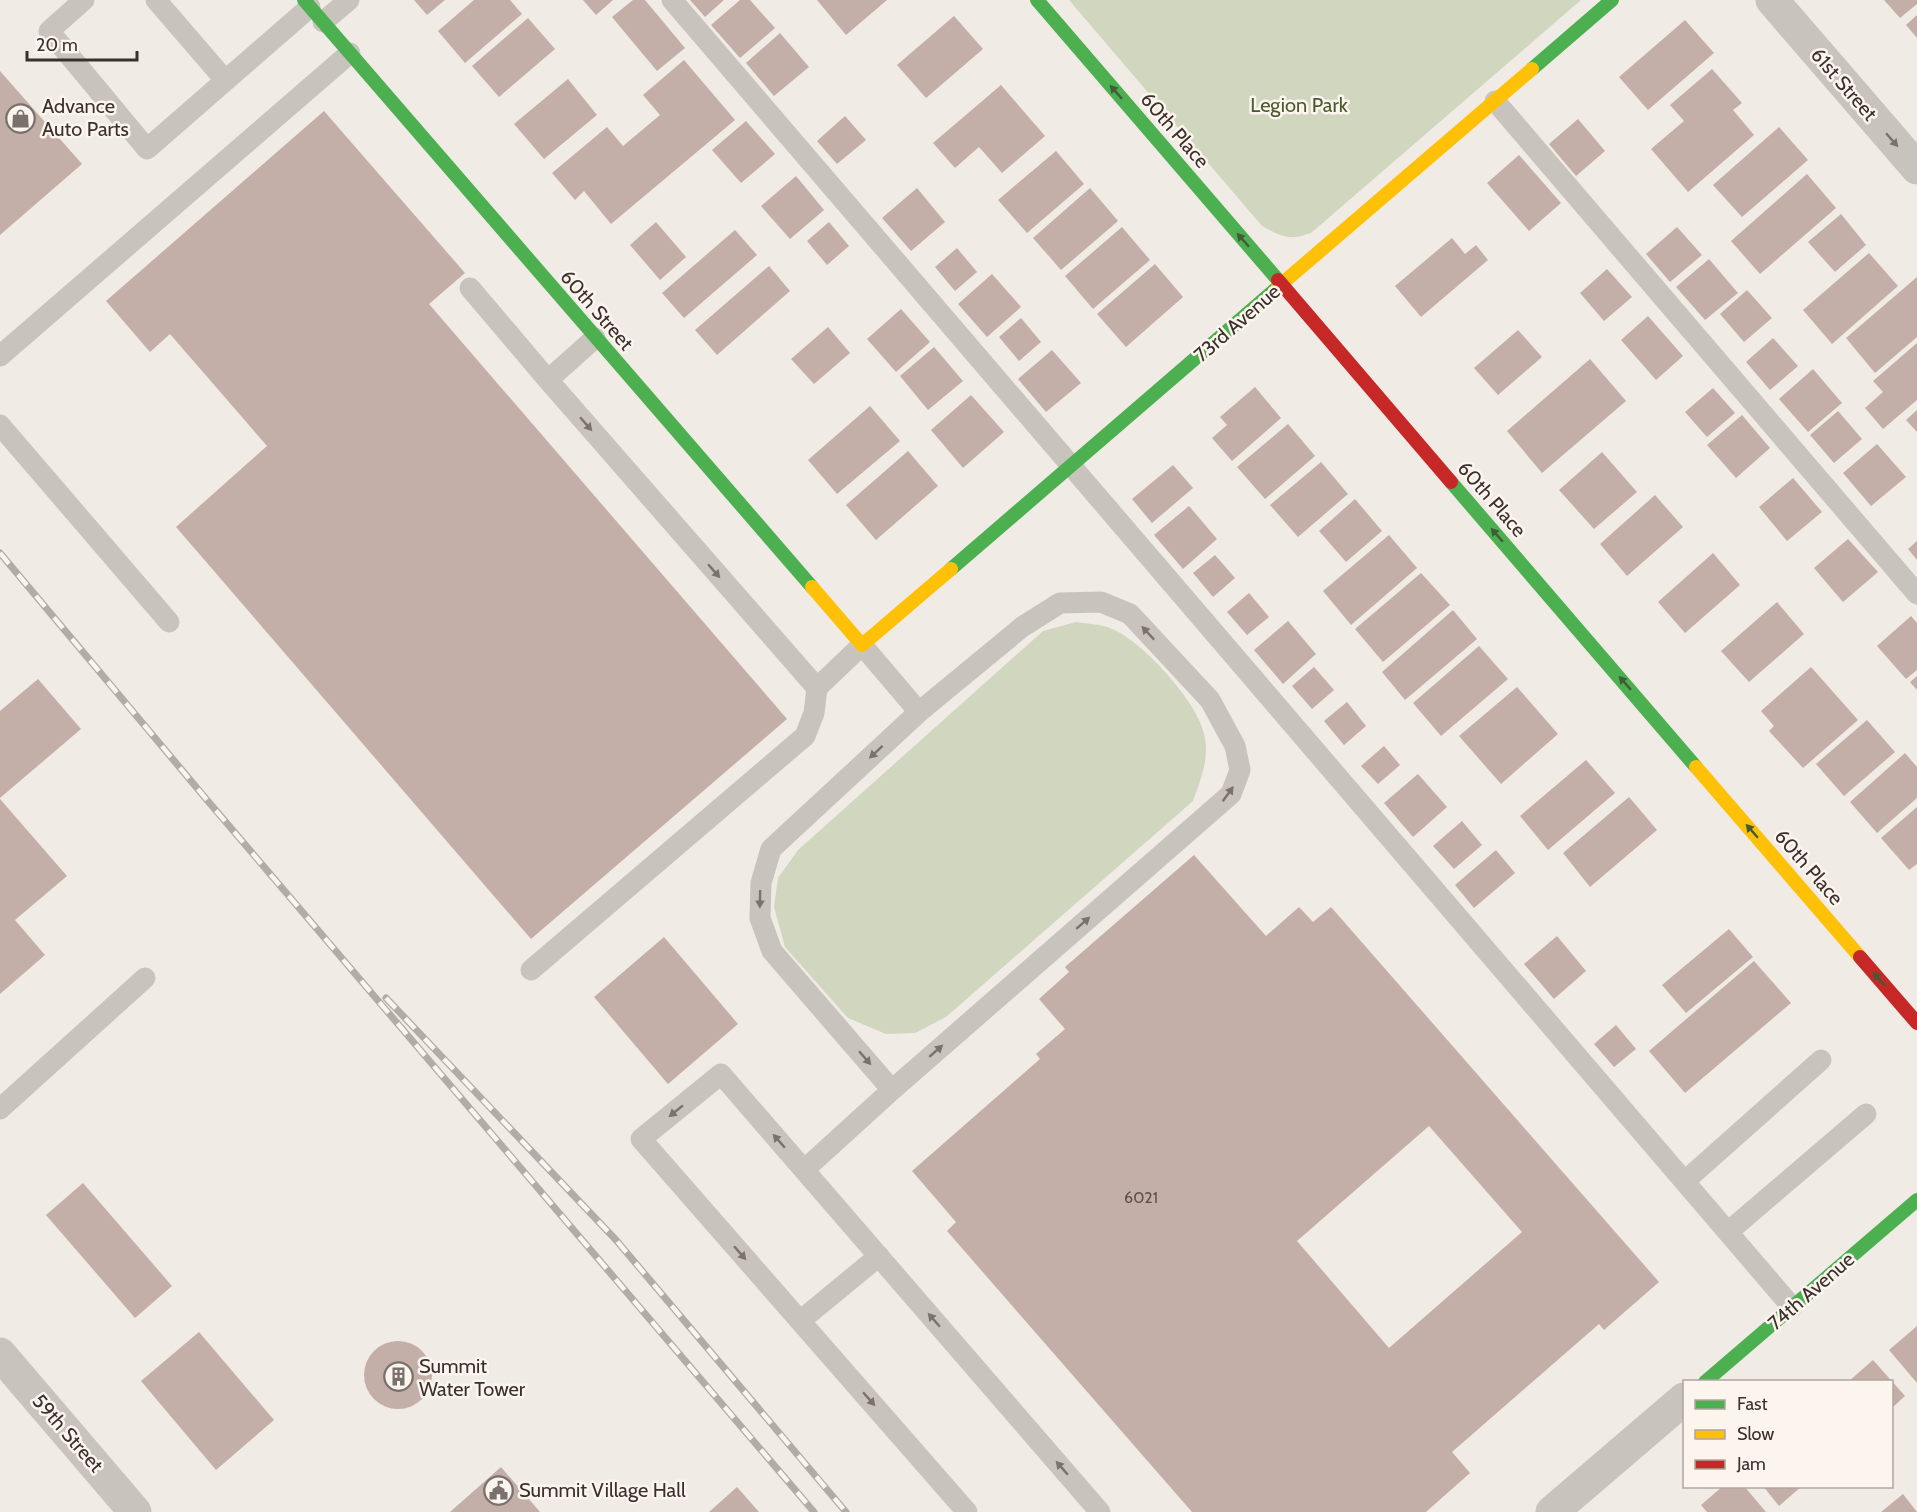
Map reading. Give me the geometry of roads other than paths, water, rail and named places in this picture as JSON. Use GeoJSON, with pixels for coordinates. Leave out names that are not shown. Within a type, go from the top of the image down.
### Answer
{"type":"FeatureCollection","features":[{"type":"Feature","properties":{"kind":"street","name":"60th Place"},"geometry":{"type":"LineString","coordinates":[[1037,0],[1917,1023]]}},
{"type":"Feature","properties":{"kind":"street","name":"73rd Avenue"},"geometry":{"type":"LineString","coordinates":[[862,645],[1612,0]]}},
{"type":"Feature","properties":{"kind":"street","name":"61st Street"},"geometry":{"type":"LineString","coordinates":[[1772,0],[1917,168]]}},
{"type":"Feature","properties":{"kind":"street","name":"60th Street"},"geometry":{"type":"LineString","coordinates":[[312,10],[862,645]]}},
{"type":"Feature","properties":{"kind":"street","name":"74th Avenue"},"geometry":{"type":"LineString","coordinates":[[1707,1380],[1917,1200]]}},
{"type":"Feature","properties":{"kind":"street","name":"59th Street"},"geometry":{"type":"LineString","coordinates":[[5,1370],[135,1512]]}},
{"type":"Feature","properties":{"kind":"street"},"geometry":{"type":"LineString","coordinates":[[1552,1512],[1683,1400]]}},
{"type":"Feature","properties":{"kind":"lane"},"geometry":{"type":"LineString","coordinates":[[84,0],[49,31],[147,149],[312,10],[349,0]]}},
{"type":"Feature","properties":{"kind":"lane"},"geometry":{"type":"LineString","coordinates":[[156,0],[225,81]]}},
{"type":"Feature","properties":{"kind":"lane"},"geometry":{"type":"LineString","coordinates":[[672,0],[1792,1307]]}},
{"type":"Feature","properties":{"kind":"lane"},"geometry":{"type":"LineString","coordinates":[[0,356],[350,53]]}},
{"type":"Feature","properties":{"kind":"lane"},"geometry":{"type":"LineString","coordinates":[[1495,101],[1917,594]]}},
{"type":"Feature","properties":{"kind":"lane"},"geometry":{"type":"LineString","coordinates":[[470,288],[817,688]]}},
{"type":"Feature","properties":{"kind":"lane"},"geometry":{"type":"LineString","coordinates":[[548,380],[595,338]]}},
{"type":"Feature","properties":{"kind":"lane"},"geometry":{"type":"LineString","coordinates":[[0,425],[169,622]]}},
{"type":"Feature","properties":{"kind":"lane"},"geometry":{"type":"LineString","coordinates":[[804,1170],[892,1089],[1231,794],[1240,770],[1235,746],[1209,700],[1130,614],[1101,602],[1060,603],[1022,627],[919,712],[771,849],[760,883],[760,918],[772,951],[892,1089]]}},
{"type":"Feature","properties":{"kind":"lane"},"geometry":{"type":"LineString","coordinates":[[531,970],[805,736],[814,713],[817,688],[862,645],[919,712]]}},
{"type":"Feature","properties":{"kind":"lane"},"geometry":{"type":"LineString","coordinates":[[0,1109],[145,978]]}},
{"type":"Feature","properties":{"kind":"lane"},"geometry":{"type":"LineString","coordinates":[[1685,1181],[1821,1060]]}},
{"type":"Feature","properties":{"kind":"lane"},"geometry":{"type":"LineString","coordinates":[[968,1512],[641,1139],[721,1074],[1100,1512]]}},
{"type":"Feature","properties":{"kind":"lane"},"geometry":{"type":"LineString","coordinates":[[1728,1232],[1866,1114]]}},
{"type":"Feature","properties":{"kind":"lane"},"geometry":{"type":"LineString","coordinates":[[800,1322],[879,1256]]}},
{"type":"Feature","properties":{"kind":"railway"},"geometry":{"type":"LineString","coordinates":[[0,553],[207,800],[814,1512]]}},
{"type":"Feature","properties":{"kind":"railway"},"geometry":{"type":"LineString","coordinates":[[386,998],[616,1240],[846,1512]]}},
{"type":"Feature","properties":{"kind":"place","name":"Advance Auto Parts"},"geometry":{"type":"Point","coordinates":[21,118]}},
{"type":"Feature","properties":{"kind":"place","name":"Summit Water Tower"},"geometry":{"type":"Point","coordinates":[398,1377]}},
{"type":"Feature","properties":{"kind":"place","name":"Summit Village Hall"},"geometry":{"type":"Point","coordinates":[498,1490]}},
{"type":"Feature","properties":{"kind":"park label","name":"Legion Park"},"geometry":{"type":"Point","coordinates":[1299,105]}}]}
